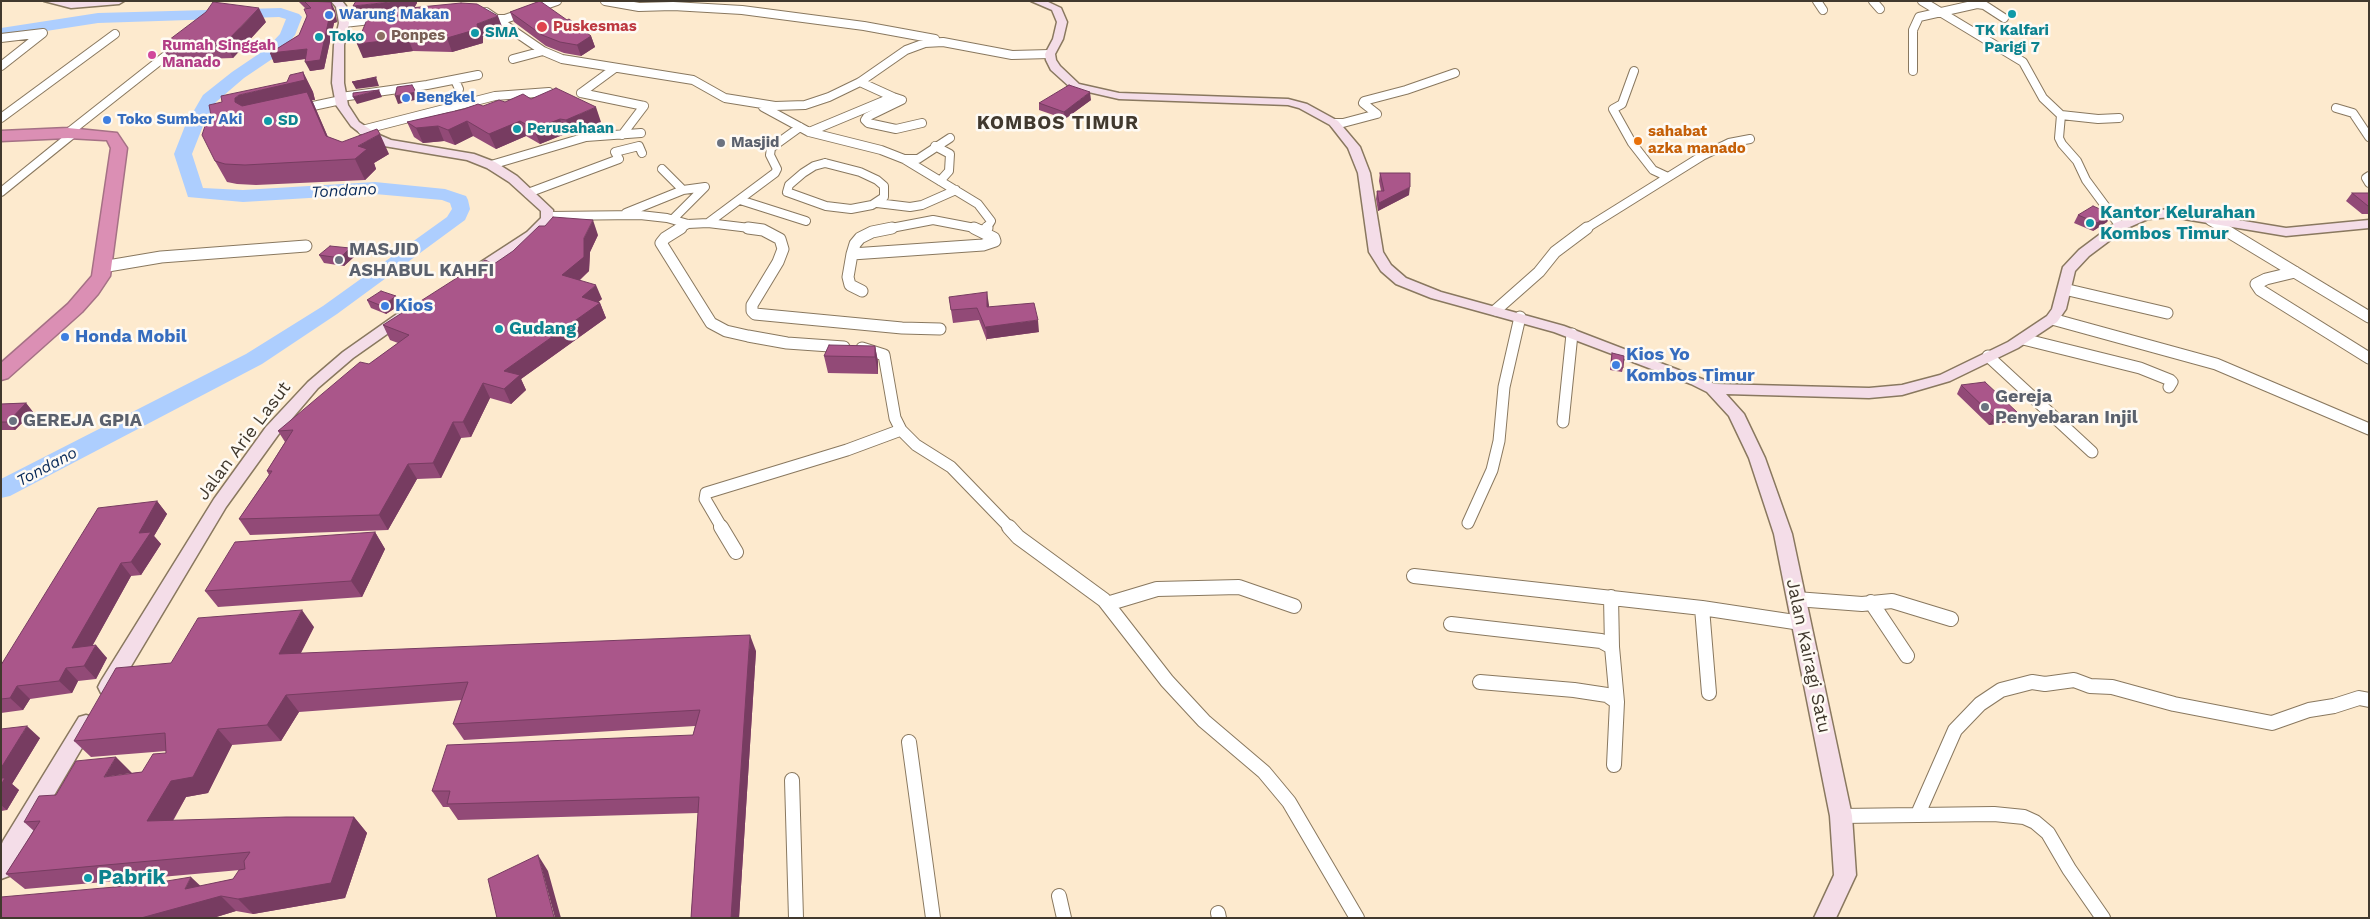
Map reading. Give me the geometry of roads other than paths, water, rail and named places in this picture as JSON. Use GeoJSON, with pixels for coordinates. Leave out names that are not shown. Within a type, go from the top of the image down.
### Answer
{"type":"FeatureCollection","features":[{"type":"Feature","properties":{"kind":"highway"},"geometry":{"type":"LineString","coordinates":[[1,136],[71,133],[112,136],[120,148],[101,276],[92,290],[1,374]]}},
{"type":"Feature","properties":{"kind":"street"},"geometry":{"type":"LineString","coordinates":[[49,1],[71,6],[119,1]]}},
{"type":"Feature","properties":{"kind":"street"},"geometry":{"type":"LineString","coordinates":[[336,1],[341,6],[344,23],[337,66],[341,99],[347,115],[362,130],[388,142],[470,157],[491,164],[513,179],[547,210],[548,216],[542,227],[460,281]]}},
{"type":"Feature","properties":{"kind":"street"},"geometry":{"type":"LineString","coordinates":[[499,19],[506,19],[557,1]]}},
{"type":"Feature","properties":{"kind":"street"},"geometry":{"type":"LineString","coordinates":[[605,1],[639,7],[684,6],[742,10],[823,20],[998,54],[1026,56],[1050,54]]}},
{"type":"Feature","properties":{"kind":"street"},"geometry":{"type":"LineString","coordinates":[[1036,1],[1058,5],[1062,22],[1061,32],[1050,54],[1055,68],[1063,76],[1084,90],[1119,96],[1288,102],[1303,106],[1334,123],[1354,147],[1368,186],[1372,237],[1376,252],[1386,268],[1401,281],[1436,295],[1496,310],[1572,334],[1719,395],[1764,388],[1869,393],[1902,390],[1945,378],[2023,339],[2052,318],[2059,309],[2068,270],[2094,244],[2120,226],[2146,215],[2158,213],[2187,215],[2210,221],[2286,232],[2369,224]]}},
{"type":"Feature","properties":{"kind":"street"},"geometry":{"type":"LineString","coordinates":[[1817,1],[1823,10]]}},
{"type":"Feature","properties":{"kind":"street"},"geometry":{"type":"LineString","coordinates":[[1873,1],[1880,9]]}},
{"type":"Feature","properties":{"kind":"street"},"geometry":{"type":"LineString","coordinates":[[1922,1],[1936,11],[1998,45],[2023,62],[2043,98],[2061,115],[2098,119],[2119,118]]}},
{"type":"Feature","properties":{"kind":"street"},"geometry":{"type":"LineString","coordinates":[[1913,71],[1915,22],[1919,17],[1936,11],[1978,4],[2004,18]]}},
{"type":"Feature","properties":{"kind":"street"},"geometry":{"type":"LineString","coordinates":[[474,9],[484,11],[499,19],[543,50],[569,62],[693,80],[725,98],[758,104],[790,106],[817,101],[860,82],[906,50],[925,43],[943,42]]}},
{"type":"Feature","properties":{"kind":"street"},"geometry":{"type":"LineString","coordinates":[[344,23],[391,18]]}},
{"type":"Feature","properties":{"kind":"street"},"geometry":{"type":"LineString","coordinates":[[1,38],[43,33],[1,66]]}},
{"type":"Feature","properties":{"kind":"street"},"geometry":{"type":"LineString","coordinates":[[1,118],[115,34]]}},
{"type":"Feature","properties":{"kind":"street"},"geometry":{"type":"LineString","coordinates":[[1,192],[188,39]]}},
{"type":"Feature","properties":{"kind":"street"},"geometry":{"type":"LineString","coordinates":[[513,59],[543,50]]}},
{"type":"Feature","properties":{"kind":"street"},"geometry":{"type":"LineString","coordinates":[[615,68],[581,93],[644,105],[622,135]]}},
{"type":"Feature","properties":{"kind":"street"},"geometry":{"type":"LineString","coordinates":[[1634,71],[1622,104],[1613,109],[1632,143],[1653,170],[1668,177]]}},
{"type":"Feature","properties":{"kind":"street"},"geometry":{"type":"LineString","coordinates":[[1334,123],[1343,124],[1377,114],[1363,103],[1364,101],[1392,92],[1406,90],[1455,73]]}},
{"type":"Feature","properties":{"kind":"street"},"geometry":{"type":"LineString","coordinates":[[287,112],[341,99],[478,75]]}},
{"type":"Feature","properties":{"kind":"street"},"geometry":{"type":"LineString","coordinates":[[452,108],[459,89],[455,80]]}},
{"type":"Feature","properties":{"kind":"street"},"geometry":{"type":"LineString","coordinates":[[860,82],[902,100],[867,117],[865,120],[868,123],[896,129],[922,123]]}},
{"type":"Feature","properties":{"kind":"street"},"geometry":{"type":"LineString","coordinates":[[362,130],[495,96],[549,92]]}},
{"type":"Feature","properties":{"kind":"street"},"geometry":{"type":"LineString","coordinates":[[809,132],[892,97]]}},
{"type":"Feature","properties":{"kind":"street"},"geometry":{"type":"LineString","coordinates":[[758,104],[809,132],[881,150],[904,159],[978,204],[988,214],[990,221],[985,231]]}},
{"type":"Feature","properties":{"kind":"street"},"geometry":{"type":"LineString","coordinates":[[776,114],[790,106]]}},
{"type":"Feature","properties":{"kind":"street"},"geometry":{"type":"LineString","coordinates":[[2336,108],[2353,113],[2369,138]]}},
{"type":"Feature","properties":{"kind":"street"},"geometry":{"type":"LineString","coordinates":[[2061,115],[2059,138],[2062,144],[2077,161],[2086,180],[2120,226]]}},
{"type":"Feature","properties":{"kind":"street"},"geometry":{"type":"LineString","coordinates":[[708,223],[775,173],[777,169],[770,155],[771,148],[800,127]]}},
{"type":"Feature","properties":{"kind":"street"},"geometry":{"type":"LineString","coordinates":[[491,164],[586,137],[641,133]]}},
{"type":"Feature","properties":{"kind":"street"},"geometry":{"type":"LineString","coordinates":[[904,159],[918,159],[935,146],[950,138]]}},
{"type":"Feature","properties":{"kind":"street"},"geometry":{"type":"LineString","coordinates":[[1496,310],[1539,272],[1562,245],[1668,177],[1719,147],[1750,139]]}},
{"type":"Feature","properties":{"kind":"street"},"geometry":{"type":"LineString","coordinates":[[528,193],[620,159],[615,152],[639,146],[642,153]]}},
{"type":"Feature","properties":{"kind":"street"},"geometry":{"type":"LineString","coordinates":[[935,146],[950,154],[949,171],[940,181]]}},
{"type":"Feature","properties":{"kind":"street"},"geometry":{"type":"LineString","coordinates":[[877,204],[884,197],[885,190],[884,186],[877,180],[860,172],[825,163],[814,166],[803,173],[786,189],[790,194],[826,206],[839,208],[864,208],[877,204],[896,207],[922,205],[956,190]]}},
{"type":"Feature","properties":{"kind":"street"},"geometry":{"type":"LineString","coordinates":[[662,169],[683,190]]}},
{"type":"Feature","properties":{"kind":"street"},"geometry":{"type":"LineString","coordinates":[[2369,176],[2366,178],[2369,183]]}},
{"type":"Feature","properties":{"kind":"street"},"geometry":{"type":"LineString","coordinates":[[625,214],[683,190],[701,186],[706,188],[673,219]]}},
{"type":"Feature","properties":{"kind":"street"},"geometry":{"type":"LineString","coordinates":[[740,200],[806,221]]}},
{"type":"Feature","properties":{"kind":"street"},"geometry":{"type":"LineString","coordinates":[[548,216],[625,214],[673,219],[688,224],[708,223],[762,230],[780,239],[782,255],[752,305],[752,311],[755,314],[902,328],[940,329]]}},
{"type":"Feature","properties":{"kind":"street"},"geometry":{"type":"LineString","coordinates":[[852,254],[983,245],[995,241],[985,231],[944,221],[911,223],[883,228],[860,238],[852,254],[848,281],[850,285],[862,291]]}},
{"type":"Feature","properties":{"kind":"street"},"geometry":{"type":"LineString","coordinates":[[2210,221],[2369,317]]}},
{"type":"Feature","properties":{"kind":"street"},"geometry":{"type":"LineString","coordinates":[[688,224],[665,238],[662,243],[711,323],[726,331],[787,343],[879,352],[886,360],[895,418],[901,430],[916,444],[950,467],[1018,536],[1107,604],[1167,681],[1204,721],[1264,772],[1288,802],[1357,918]]}},
{"type":"Feature","properties":{"kind":"street"},"geometry":{"type":"LineString","coordinates":[[102,267],[161,257],[306,246]]}},
{"type":"Feature","properties":{"kind":"street"},"geometry":{"type":"LineString","coordinates":[[2295,272],[2266,279],[2256,284],[2260,290],[2369,358]]}},
{"type":"Feature","properties":{"kind":"street"},"geometry":{"type":"LineString","coordinates":[[2064,289],[2167,313]]}},
{"type":"Feature","properties":{"kind":"street","name":"Jalan Arie Lasut"},"geometry":{"type":"LineString","coordinates":[[1,869],[11,848],[220,503],[272,431],[320,379],[380,331],[416,308]]}},
{"type":"Feature","properties":{"kind":"street"},"geometry":{"type":"LineString","coordinates":[[1468,523],[1492,470],[1499,441],[1504,387],[1520,317]]}},
{"type":"Feature","properties":{"kind":"street"},"geometry":{"type":"LineString","coordinates":[[2052,318],[2216,364],[2369,429]]}},
{"type":"Feature","properties":{"kind":"street"},"geometry":{"type":"LineString","coordinates":[[1563,422],[1572,334]]}},
{"type":"Feature","properties":{"kind":"street"},"geometry":{"type":"LineString","coordinates":[[2023,339],[2080,351],[2140,368],[2170,380],[2172,382],[2169,387]]}},
{"type":"Feature","properties":{"kind":"street"},"geometry":{"type":"LineString","coordinates":[[1988,356],[2092,452]]}},
{"type":"Feature","properties":{"kind":"street","name":"Jalan Kairagi Satu"},"geometry":{"type":"LineString","coordinates":[[1719,395],[1736,414],[1747,434],[1764,476],[1783,534],[1812,670],[1841,816],[1845,875],[1825,918]]}},
{"type":"Feature","properties":{"kind":"street"},"geometry":{"type":"LineString","coordinates":[[736,552],[705,499],[706,493],[847,450],[901,430]]}},
{"type":"Feature","properties":{"kind":"street"},"geometry":{"type":"LineString","coordinates":[[1414,576],[1702,608],[1801,623]]}},
{"type":"Feature","properties":{"kind":"street"},"geometry":{"type":"LineString","coordinates":[[1107,604],[1157,590],[1239,587],[1294,606]]}},
{"type":"Feature","properties":{"kind":"street"},"geometry":{"type":"LineString","coordinates":[[1611,597],[1612,648],[1617,702],[1614,765]]}},
{"type":"Feature","properties":{"kind":"street"},"geometry":{"type":"LineString","coordinates":[[1796,599],[1862,604],[1872,602],[1906,604],[1951,620]]}},
{"type":"Feature","properties":{"kind":"street"},"geometry":{"type":"LineString","coordinates":[[1872,602],[1907,656]]}},
{"type":"Feature","properties":{"kind":"street"},"geometry":{"type":"LineString","coordinates":[[1702,608],[1709,693]]}},
{"type":"Feature","properties":{"kind":"street"},"geometry":{"type":"LineString","coordinates":[[1451,624],[1601,641],[1612,648]]}},
{"type":"Feature","properties":{"kind":"street"},"geometry":{"type":"LineString","coordinates":[[1918,814],[1955,730],[1980,704],[2001,690],[2032,682],[2045,684],[2074,680],[2090,686],[2112,687],[2174,704],[2272,723],[2291,718],[2309,710],[2334,706],[2359,698],[2369,700]]}},
{"type":"Feature","properties":{"kind":"street"},"geometry":{"type":"LineString","coordinates":[[1480,682],[1574,690],[1607,695],[1617,702]]}},
{"type":"Feature","properties":{"kind":"street"},"geometry":{"type":"LineString","coordinates":[[908,742],[933,918]]}},
{"type":"Feature","properties":{"kind":"street"},"geometry":{"type":"LineString","coordinates":[[792,780],[796,918]]}},
{"type":"Feature","properties":{"kind":"street"},"geometry":{"type":"LineString","coordinates":[[1841,816],[1994,814],[2024,818],[2035,822],[2048,833],[2103,918]]}},
{"type":"Feature","properties":{"kind":"street"},"geometry":{"type":"LineString","coordinates":[[1059,896],[1064,918]]}},
{"type":"Feature","properties":{"kind":"waterway","name":"Tondano"},"geometry":{"type":"LineString","coordinates":[[1,33],[98,18],[281,12],[294,17],[287,35],[272,52],[238,75],[209,99],[194,126],[183,154],[195,193],[243,196],[375,188],[445,195],[459,200],[461,209],[455,220],[330,310],[254,359],[1,490]]}},
{"type":"Feature","properties":{"kind":"place","name":"TK Kalfari Parigi 7"},"geometry":{"type":"Point","coordinates":[2012,14]}},
{"type":"Feature","properties":{"kind":"place","name":"Warung Makan"},"geometry":{"type":"Point","coordinates":[329,15]}},
{"type":"Feature","properties":{"kind":"place","name":"Puskesmas"},"geometry":{"type":"Point","coordinates":[542,27]}},
{"type":"Feature","properties":{"kind":"place","name":"SMA"},"geometry":{"type":"Point","coordinates":[475,33]}},
{"type":"Feature","properties":{"kind":"place","name":"Ponpes"},"geometry":{"type":"Point","coordinates":[381,36]}},
{"type":"Feature","properties":{"kind":"place","name":"Toko"},"geometry":{"type":"Point","coordinates":[319,37]}},
{"type":"Feature","properties":{"kind":"place","name":"Rumah Singgah Manado"},"geometry":{"type":"Point","coordinates":[152,55]}},
{"type":"Feature","properties":{"kind":"place","name":"Bengkel"},"geometry":{"type":"Point","coordinates":[406,98]}},
{"type":"Feature","properties":{"kind":"place","name":"Toko Sumber Aki"},"geometry":{"type":"Point","coordinates":[107,120]}},
{"type":"Feature","properties":{"kind":"place","name":"SD"},"geometry":{"type":"Point","coordinates":[268,121]}},
{"type":"Feature","properties":{"kind":"place","name":"Perusahaan"},"geometry":{"type":"Point","coordinates":[517,129]}},
{"type":"Feature","properties":{"kind":"place","name":"sahabat azka manado"},"geometry":{"type":"Point","coordinates":[1638,141]}},
{"type":"Feature","properties":{"kind":"place","name":"Masjid"},"geometry":{"type":"Point","coordinates":[721,143]}},
{"type":"Feature","properties":{"kind":"place","name":"Kantor Kelurahan Kombos Timur"},"geometry":{"type":"Point","coordinates":[2090,223]}},
{"type":"Feature","properties":{"kind":"place","name":"MASJID ASHABUL KAHFI"},"geometry":{"type":"Point","coordinates":[339,260]}},
{"type":"Feature","properties":{"kind":"place","name":"Kios"},"geometry":{"type":"Point","coordinates":[385,306]}},
{"type":"Feature","properties":{"kind":"place","name":"Gudang"},"geometry":{"type":"Point","coordinates":[499,329]}},
{"type":"Feature","properties":{"kind":"place","name":"Honda Mobil"},"geometry":{"type":"Point","coordinates":[65,337]}},
{"type":"Feature","properties":{"kind":"place","name":"Kios Yo Kombos Timur"},"geometry":{"type":"Point","coordinates":[1616,365]}},
{"type":"Feature","properties":{"kind":"place","name":"Gereja Penyebaran Injil"},"geometry":{"type":"Point","coordinates":[1985,407]}},
{"type":"Feature","properties":{"kind":"place","name":"GEREJA GPIA"},"geometry":{"type":"Point","coordinates":[13,421]}},
{"type":"Feature","properties":{"kind":"place","name":"Pabrik"},"geometry":{"type":"Point","coordinates":[88,878]}},
{"type":"Feature","properties":{"kind":"district","name":"KOMBOS TIMUR"},"geometry":{"type":"Point","coordinates":[1058,123]}}]}
